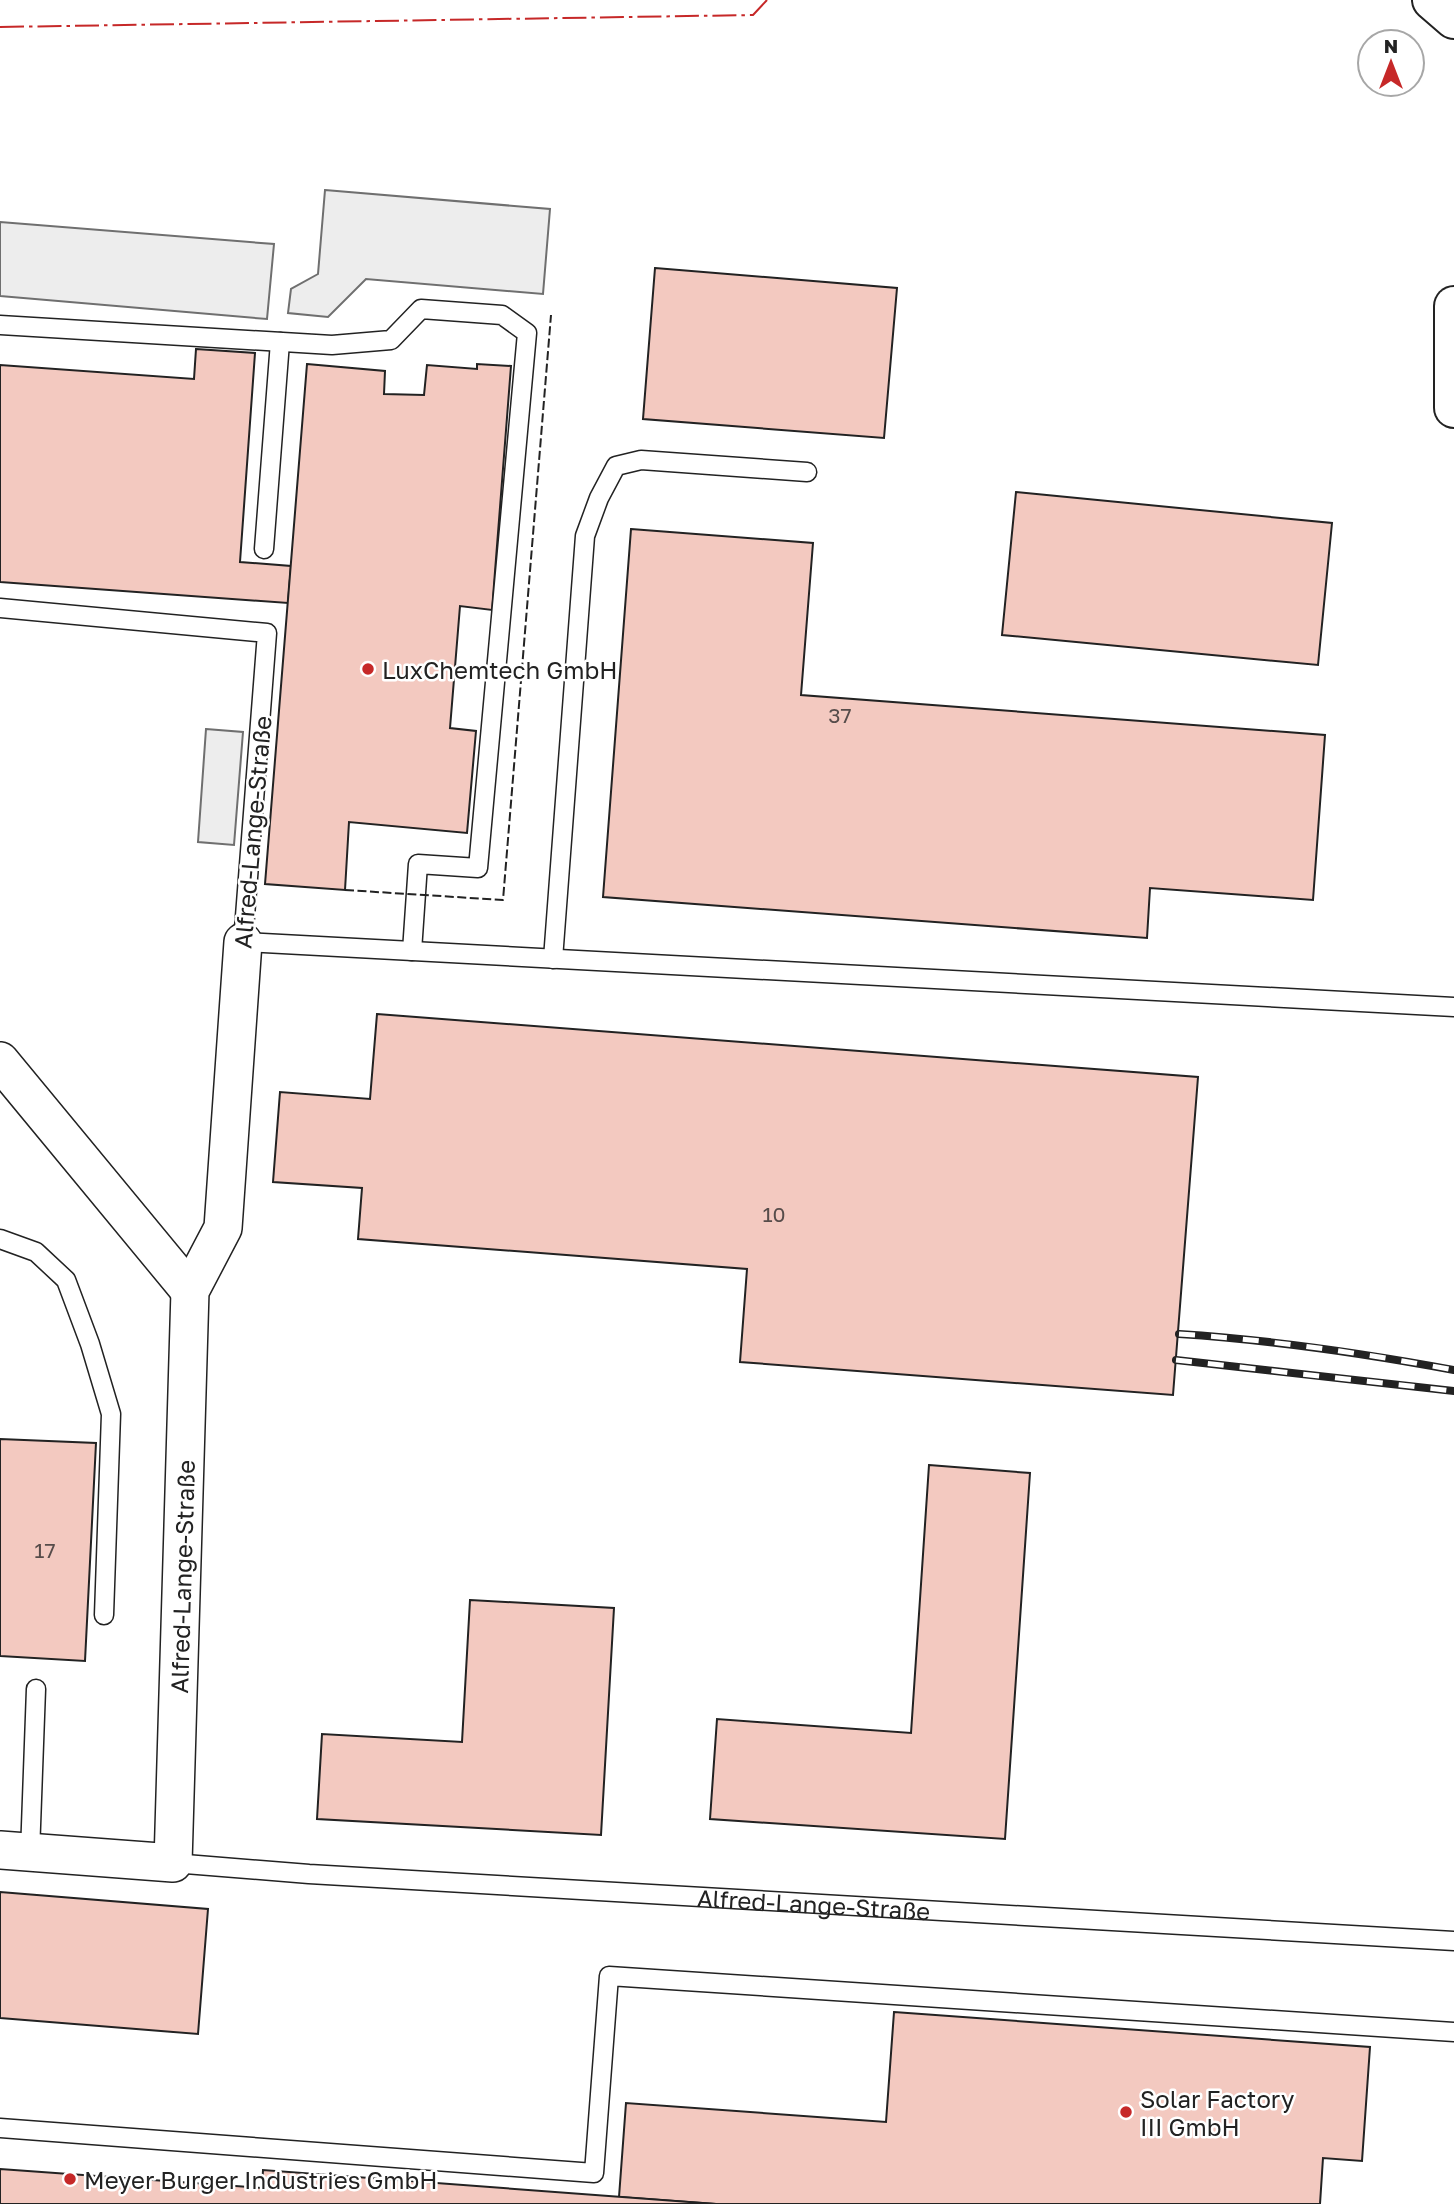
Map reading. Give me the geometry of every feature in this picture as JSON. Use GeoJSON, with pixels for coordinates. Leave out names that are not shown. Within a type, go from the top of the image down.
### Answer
{"type":"FeatureCollection","features":[{"type":"Feature","properties":{"kind":"main road"},"geometry":{"type":"LineString","coordinates":[[1432,0],[1454,19]]}},
{"type":"Feature","properties":{"kind":"main road"},"geometry":{"type":"LineString","coordinates":[[1454,306],[1454,408]]}},
{"type":"Feature","properties":{"kind":"street","name":"Alfred-Lange-Straße"},"geometry":{"type":"LineString","coordinates":[[15,1852],[173,1863],[190,1291],[223,1228],[243,942]]}},
{"type":"Feature","properties":{"kind":"street"},"geometry":{"type":"LineString","coordinates":[[0,1061],[190,1291]]}},
{"type":"Feature","properties":{"kind":"lane"},"geometry":{"type":"LineString","coordinates":[[0,325],[332,345],[391,340],[421,309],[502,315],[527,333],[478,868],[418,864],[412,951]]}},
{"type":"Feature","properties":{"kind":"lane"},"geometry":{"type":"LineString","coordinates":[[264,549],[280,342]]}},
{"type":"Feature","properties":{"kind":"lane"},"geometry":{"type":"LineString","coordinates":[[553,959],[585,536],[599,498],[616,466],[641,460],[807,472]]}},
{"type":"Feature","properties":{"kind":"lane","name":"Alfred-Lange-Straße"},"geometry":{"type":"LineString","coordinates":[[0,608],[267,633],[243,942]]}},
{"type":"Feature","properties":{"kind":"lane"},"geometry":{"type":"LineString","coordinates":[[243,942],[1454,1007]]}},
{"type":"Feature","properties":{"kind":"lane"},"geometry":{"type":"LineString","coordinates":[[0,1239],[36,1252],[66,1280],[90,1344],[111,1414],[104,1615]]}},
{"type":"Feature","properties":{"kind":"lane"},"geometry":{"type":"LineString","coordinates":[[15,1852],[36,1689]]}},
{"type":"Feature","properties":{"kind":"lane","name":"Alfred-Lange-Straße"},"geometry":{"type":"LineString","coordinates":[[173,1863],[309,1874],[1454,1941]]}},
{"type":"Feature","properties":{"kind":"lane"},"geometry":{"type":"LineString","coordinates":[[0,2128],[594,2174],[609,1976],[1454,2032]]}},
{"type":"Feature","properties":{"kind":"shaded area"},"geometry":{"type":"Polygon","coordinates":[[[325,190],[550,209],[543,294],[366,279],[328,317],[288,313],[291,289],[318,274],[325,190]]]}},
{"type":"Feature","properties":{"kind":"shaded area"},"geometry":{"type":"Polygon","coordinates":[[[0,222],[274,244],[267,319],[0,296],[0,222]]]}},
{"type":"Feature","properties":{"kind":"shaded area"},"geometry":{"type":"Polygon","coordinates":[[[206,729],[243,732],[234,845],[198,842],[206,729]]]}},
{"type":"Feature","properties":{"kind":"building"},"geometry":{"type":"Polygon","coordinates":[[[655,268],[897,288],[884,438],[643,419],[655,268]]]}},
{"type":"Feature","properties":{"kind":"building"},"geometry":{"type":"Polygon","coordinates":[[[196,349],[255,353],[240,562],[291,566],[288,603],[0,582],[0,365],[194,379],[196,349]]]}},
{"type":"Feature","properties":{"kind":"building","name":"LuxChemtech GmbH"},"geometry":{"type":"Polygon","coordinates":[[[307,364],[385,371],[384,394],[424,395],[427,365],[477,369],[477,364],[511,366],[492,610],[460,606],[450,728],[476,731],[467,833],[349,822],[345,890],[265,884],[307,364]]]}},
{"type":"Feature","properties":{"kind":"building"},"geometry":{"type":"Polygon","coordinates":[[[1016,492],[1332,523],[1318,665],[1002,635],[1016,492]]]}},
{"type":"Feature","properties":{"kind":"building"},"geometry":{"type":"Polygon","coordinates":[[[631,529],[813,543],[801,695],[1325,735],[1313,900],[1150,888],[1147,938],[603,897],[631,529]]]}},
{"type":"Feature","properties":{"kind":"building"},"geometry":{"type":"Polygon","coordinates":[[[377,1014],[1198,1077],[1173,1395],[740,1362],[747,1269],[358,1239],[362,1188],[273,1182],[280,1092],[370,1099],[377,1014]]]}},
{"type":"Feature","properties":{"kind":"building"},"geometry":{"type":"Polygon","coordinates":[[[0,1439],[96,1443],[85,1661],[0,1656],[0,1439]]]}},
{"type":"Feature","properties":{"kind":"building"},"geometry":{"type":"Polygon","coordinates":[[[929,1465],[1030,1473],[1005,1839],[710,1819],[717,1719],[911,1733],[929,1465]]]}},
{"type":"Feature","properties":{"kind":"building"},"geometry":{"type":"Polygon","coordinates":[[[470,1600],[614,1608],[601,1835],[317,1819],[322,1734],[462,1742],[470,1600]]]}},
{"type":"Feature","properties":{"kind":"building"},"geometry":{"type":"Polygon","coordinates":[[[0,1892],[208,1909],[198,2034],[0,2018],[0,1892]]]}},
{"type":"Feature","properties":{"kind":"building","name":"Solar Factory III GmbH"},"geometry":{"type":"Polygon","coordinates":[[[894,2012],[1370,2047],[1362,2161],[1323,2158],[1320,2204],[716,2204],[619,2197],[626,2103],[886,2122],[894,2012]]]}},
{"type":"Feature","properties":{"kind":"building","name":"Meyer Burger Industries GmbH"},"geometry":{"type":"Polygon","coordinates":[[[0,2169],[262,2188],[263,2170],[716,2204],[0,2204],[0,2169]]]}},
{"type":"Feature","properties":{"kind":"railway"},"geometry":{"type":"LineString","coordinates":[[1179,1334],[1317,1348],[1454,1370]]}},
{"type":"Feature","properties":{"kind":"railway"},"geometry":{"type":"LineString","coordinates":[[1176,1360],[1454,1391]]}},
{"type":"Feature","properties":{"kind":"fence"},"geometry":{"type":"LineString","coordinates":[[345,890],[503,900],[551,315]]}},
{"type":"Feature","properties":{"kind":"power"},"geometry":{"type":"LineString","coordinates":[[0,27],[753,15],[767,0]]}},
{"type":"Feature","properties":{"kind":"place","name":"LuxChemtech GmbH"},"geometry":{"type":"Point","coordinates":[368,669]}},
{"type":"Feature","properties":{"kind":"place","name":"Solar Factory III GmbH"},"geometry":{"type":"Point","coordinates":[1126,2112]}},
{"type":"Feature","properties":{"kind":"place","name":"Meyer Burger Industries GmbH"},"geometry":{"type":"Point","coordinates":[70,2179]}}]}
